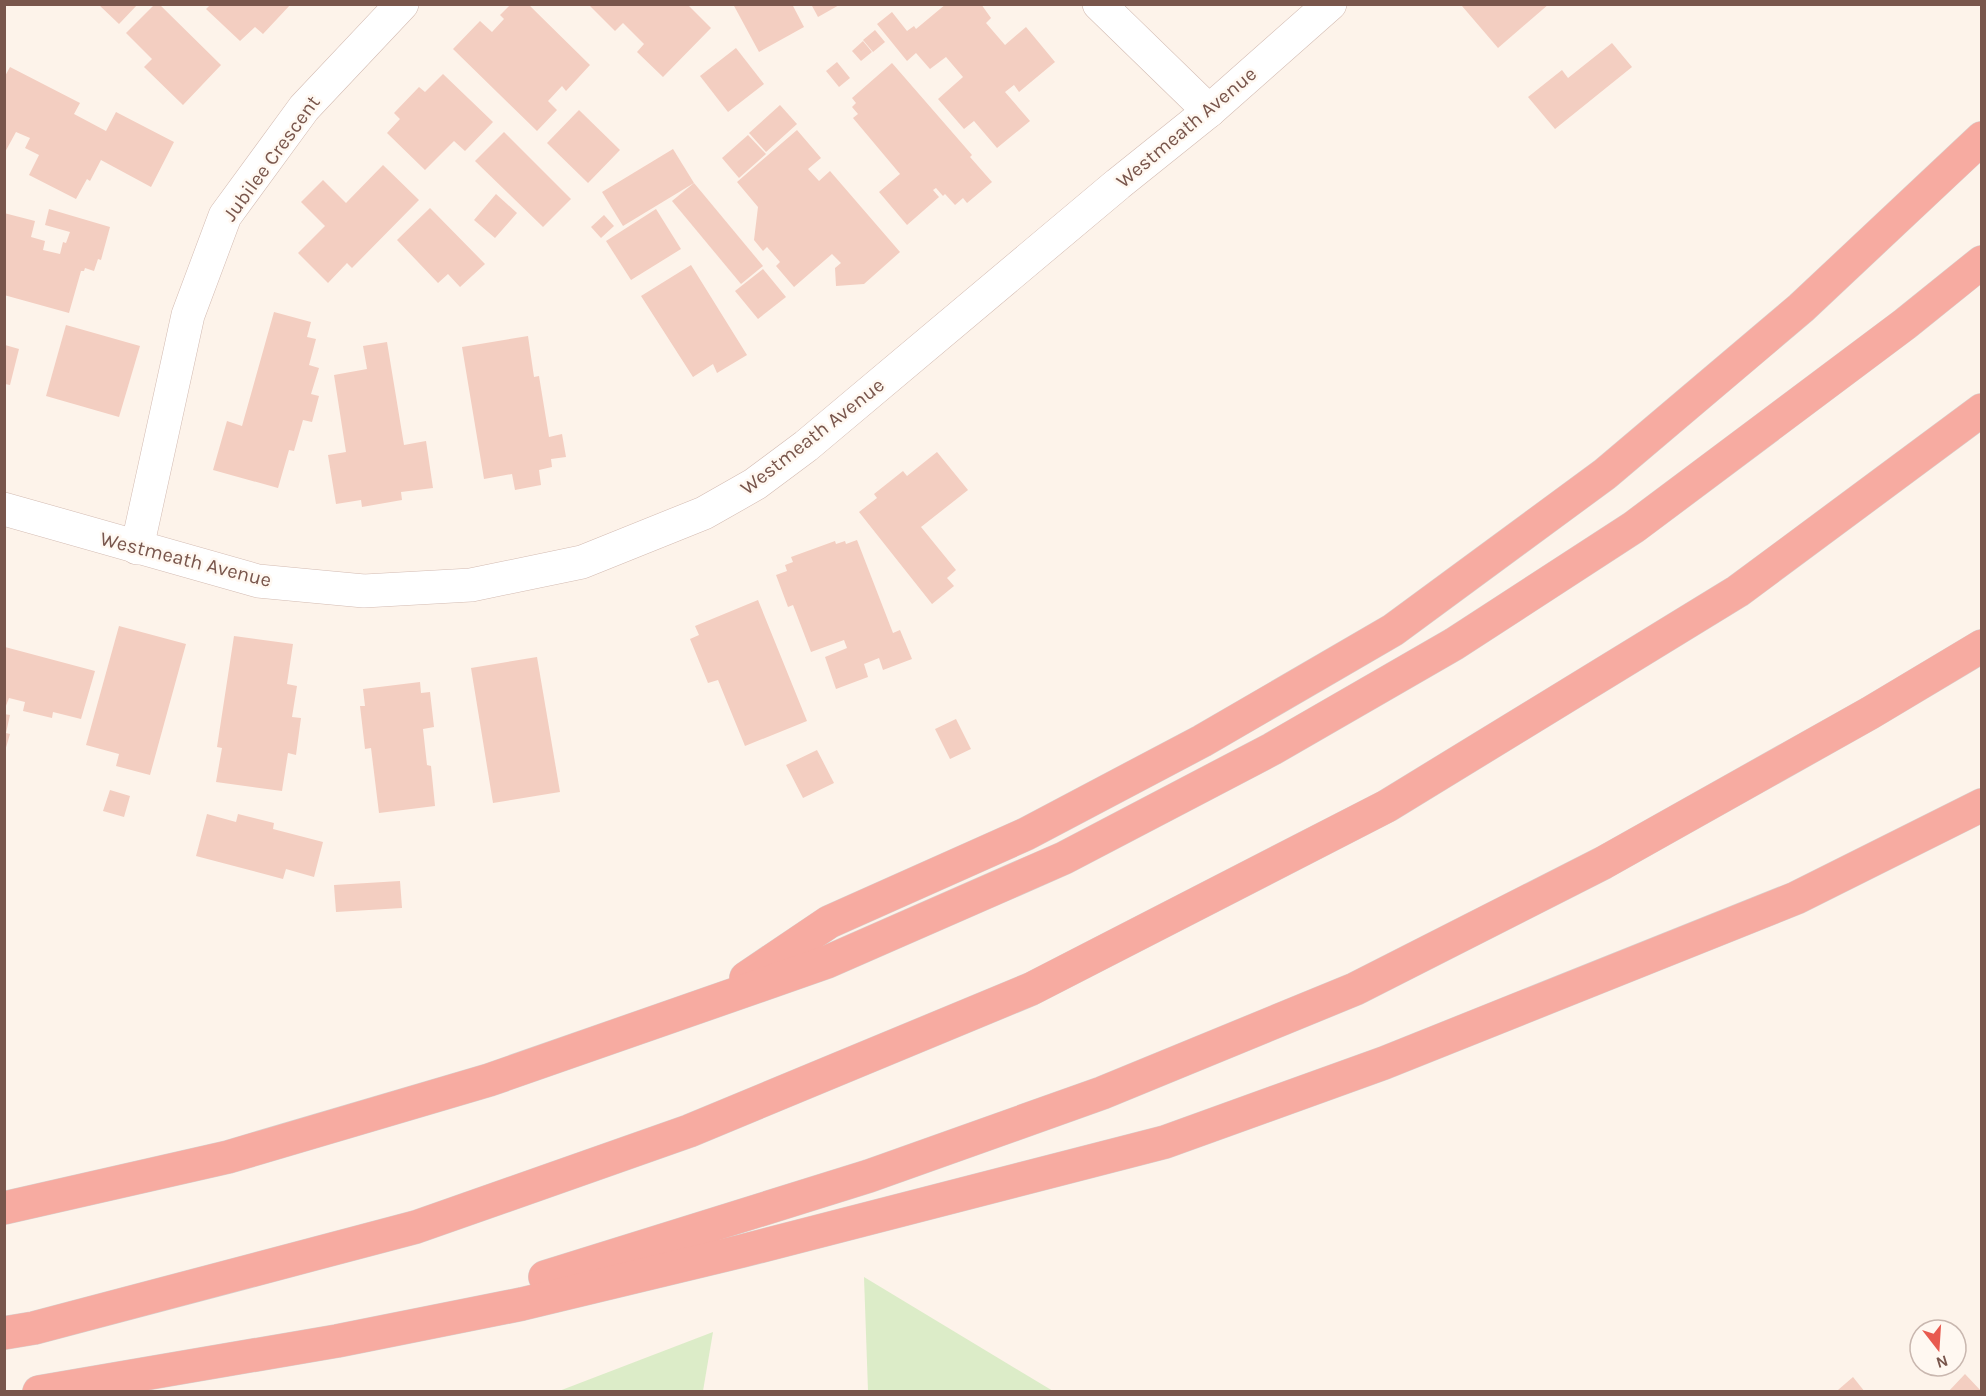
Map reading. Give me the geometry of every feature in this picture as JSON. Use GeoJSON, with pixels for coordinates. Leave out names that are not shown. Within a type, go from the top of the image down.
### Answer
{"type":"FeatureCollection","features":[{"type":"Feature","properties":{"kind":"highway"},"geometry":{"type":"LineString","coordinates":[[708,1004],[829,922],[1026,834],[1202,741],[1393,630],[1605,474],[1801,308],[1982,138]]}},
{"type":"Feature","properties":{"kind":"highway"},"geometry":{"type":"LineString","coordinates":[[4,1208],[239,1154],[489,1080],[827,962],[1064,858],[1272,749],[1454,645],[1634,527],[1905,324],[1982,262]]}},
{"type":"Feature","properties":{"kind":"highway"},"geometry":{"type":"LineString","coordinates":[[4,1333],[34,1328],[416,1227],[689,1131],[1031,989],[1397,800],[1738,591],[1982,410]]}},
{"type":"Feature","properties":{"kind":"highway"},"geometry":{"type":"LineString","coordinates":[[337,1341],[869,1176],[1102,1093],[1355,989],[1603,863],[1870,713],[1982,646]]}},
{"type":"Feature","properties":{"kind":"highway"},"geometry":{"type":"LineString","coordinates":[[39,1392],[337,1341],[522,1304],[730,1254],[1165,1142],[1384,1063],[1796,898],[1982,805]]}},
{"type":"Feature","properties":{"kind":"street","name":"Jubilee Crescent"},"geometry":{"type":"LineString","coordinates":[[137,548],[188,315],[225,216],[304,108],[402,4]]}},
{"type":"Feature","properties":{"kind":"street"},"geometry":{"type":"LineString","coordinates":[[1099,4],[1209,111]]}},
{"type":"Feature","properties":{"kind":"street","name":"Westmeath Avenue"},"geometry":{"type":"LineString","coordinates":[[4,509],[258,581],[364,591],[471,585],[582,562],[704,513],[755,484],[806,446],[1118,184],[1209,111],[1330,4]]}},
{"type":"Feature","properties":{"kind":"green space"},"geometry":{"type":"Polygon","coordinates":[[[864,1277],[1053,1391],[868,1391],[864,1277]]]}},
{"type":"Feature","properties":{"kind":"green space"},"geometry":{"type":"Polygon","coordinates":[[[713,1332],[703,1391],[559,1391],[713,1332]]]}},
{"type":"Feature","properties":{"kind":"building"},"geometry":{"type":"Polygon","coordinates":[[[98,4],[138,4],[119,24],[98,4]]]}},
{"type":"Feature","properties":{"kind":"building"},"geometry":{"type":"Polygon","coordinates":[[[211,4],[291,4],[263,34],[255,27],[240,41],[206,9],[211,4]]]}},
{"type":"Feature","properties":{"kind":"building"},"geometry":{"type":"Polygon","coordinates":[[[511,4],[528,4],[590,65],[566,91],[562,86],[548,101],[557,110],[537,131],[453,49],[480,21],[492,32],[504,19],[500,15],[511,4]]]}},
{"type":"Feature","properties":{"kind":"building"},"geometry":{"type":"Polygon","coordinates":[[[588,4],[687,4],[711,28],[663,77],[637,52],[644,44],[623,23],[615,31],[588,4]]]}},
{"type":"Feature","properties":{"kind":"building"},"geometry":{"type":"Polygon","coordinates":[[[733,4],[792,4],[804,27],[759,52],[733,4]]]}},
{"type":"Feature","properties":{"kind":"building"},"geometry":{"type":"Polygon","coordinates":[[[811,4],[841,4],[818,17],[811,4]]]}},
{"type":"Feature","properties":{"kind":"building"},"geometry":{"type":"Polygon","coordinates":[[[946,4],[981,4],[991,18],[986,23],[1005,45],[1026,27],[1055,62],[1019,92],[1014,85],[1005,92],[1030,121],[997,148],[974,121],[964,129],[938,99],[963,77],[946,57],[930,69],[916,53],[907,61],[877,24],[892,12],[907,31],[914,26],[916,29],[946,4]]]}},
{"type":"Feature","properties":{"kind":"building"},"geometry":{"type":"Polygon","coordinates":[[[1463,4],[1549,4],[1498,48],[1462,6],[1463,4]]]}},
{"type":"Feature","properties":{"kind":"building"},"geometry":{"type":"Polygon","coordinates":[[[154,5],[160,5],[221,65],[183,105],[144,67],[152,59],[126,33],[154,5]]]}},
{"type":"Feature","properties":{"kind":"building"},"geometry":{"type":"Polygon","coordinates":[[[875,30],[885,42],[873,52],[863,40],[875,30]]]}},
{"type":"Feature","properties":{"kind":"building"},"geometry":{"type":"Polygon","coordinates":[[[863,41],[872,52],[861,61],[852,51],[863,41]]]}},
{"type":"Feature","properties":{"kind":"building"},"geometry":{"type":"Polygon","coordinates":[[[1612,43],[1632,67],[1555,129],[1528,97],[1562,70],[1568,78],[1612,43]]]}},
{"type":"Feature","properties":{"kind":"building"},"geometry":{"type":"Polygon","coordinates":[[[736,48],[764,84],[728,112],[700,76],[736,48]]]}},
{"type":"Feature","properties":{"kind":"building"},"geometry":{"type":"Polygon","coordinates":[[[837,62],[850,78],[839,87],[826,71],[837,62]]]}},
{"type":"Feature","properties":{"kind":"building"},"geometry":{"type":"Polygon","coordinates":[[[892,63],[972,155],[970,157],[992,182],[967,203],[963,198],[955,205],[936,188],[933,190],[939,197],[907,225],[879,192],[900,174],[853,118],[858,114],[852,107],[856,103],[852,98],[892,63]]]}},
{"type":"Feature","properties":{"kind":"building"},"geometry":{"type":"Polygon","coordinates":[[[10,67],[80,103],[74,114],[106,131],[116,112],[174,142],[151,187],[101,160],[90,181],[87,179],[76,199],[29,175],[39,155],[25,148],[30,138],[16,132],[4,154],[4,78],[10,67]]]}},
{"type":"Feature","properties":{"kind":"building"},"geometry":{"type":"Polygon","coordinates":[[[443,74],[493,122],[465,151],[454,141],[425,170],[387,133],[400,119],[394,113],[419,87],[425,92],[443,74]]]}},
{"type":"Feature","properties":{"kind":"building"},"geometry":{"type":"Polygon","coordinates":[[[780,105],[797,124],[766,152],[749,133],[780,105]]]}},
{"type":"Feature","properties":{"kind":"building"},"geometry":{"type":"Polygon","coordinates":[[[579,110],[620,150],[588,183],[547,143],[579,110]]]}},
{"type":"Feature","properties":{"kind":"building"},"geometry":{"type":"Polygon","coordinates":[[[797,130],[821,158],[808,169],[819,181],[830,171],[900,252],[864,284],[836,286],[835,268],[841,263],[832,254],[794,287],[776,266],[780,262],[767,247],[763,251],[754,240],[758,207],[737,182],[797,130]]]}},
{"type":"Feature","properties":{"kind":"building"},"geometry":{"type":"Polygon","coordinates":[[[504,132],[571,199],[543,227],[475,161],[504,132]]]}},
{"type":"Feature","properties":{"kind":"building"},"geometry":{"type":"Polygon","coordinates":[[[748,135],[766,154],[739,178],[722,158],[748,135]]]}},
{"type":"Feature","properties":{"kind":"building"},"geometry":{"type":"Polygon","coordinates":[[[673,149],[694,183],[623,226],[602,192],[673,149]]]}},
{"type":"Feature","properties":{"kind":"building"},"geometry":{"type":"Polygon","coordinates":[[[383,165],[419,200],[352,268],[347,263],[328,283],[298,253],[325,226],[301,202],[323,180],[346,203],[383,165]]]}},
{"type":"Feature","properties":{"kind":"building"},"geometry":{"type":"Polygon","coordinates":[[[694,183],[763,266],[741,284],[672,201],[694,183]]]}},
{"type":"Feature","properties":{"kind":"building"},"geometry":{"type":"Polygon","coordinates":[[[496,194],[517,213],[495,238],[474,220],[496,194]]]}},
{"type":"Feature","properties":{"kind":"building"},"geometry":{"type":"Polygon","coordinates":[[[430,208],[485,264],[460,287],[448,274],[438,283],[397,240],[430,208]]]}},
{"type":"Feature","properties":{"kind":"building"},"geometry":{"type":"Polygon","coordinates":[[[49,209],[110,227],[101,260],[98,259],[94,271],[85,268],[81,271],[69,313],[4,295],[4,213],[35,221],[31,237],[45,241],[43,250],[60,254],[63,242],[66,243],[70,232],[45,225],[49,209]]]}},
{"type":"Feature","properties":{"kind":"building"},"geometry":{"type":"Polygon","coordinates":[[[656,209],[681,249],[631,280],[606,241],[656,209]]]}},
{"type":"Feature","properties":{"kind":"building"},"geometry":{"type":"Polygon","coordinates":[[[604,215],[614,226],[601,238],[591,227],[604,215]]]}},
{"type":"Feature","properties":{"kind":"building"},"geometry":{"type":"Polygon","coordinates":[[[691,265],[747,355],[717,373],[713,364],[693,377],[641,296],[691,265]]]}},
{"type":"Feature","properties":{"kind":"building"},"geometry":{"type":"Polygon","coordinates":[[[763,269],[786,297],[758,319],[735,291],[763,269]]]}},
{"type":"Feature","properties":{"kind":"building"},"geometry":{"type":"Polygon","coordinates":[[[274,312],[311,322],[307,337],[316,339],[309,365],[319,368],[311,394],[319,396],[312,422],[303,420],[294,451],[289,450],[278,488],[213,470],[227,421],[242,426],[274,312]]]}},
{"type":"Feature","properties":{"kind":"building"},"geometry":{"type":"Polygon","coordinates":[[[66,325],[140,346],[119,417],[46,396],[66,325]]]}},
{"type":"Feature","properties":{"kind":"building"},"geometry":{"type":"Polygon","coordinates":[[[528,336],[534,377],[539,376],[549,437],[562,434],[566,457],[551,459],[552,467],[539,470],[541,485],[515,490],[512,474],[484,479],[462,347],[528,336]]]}},
{"type":"Feature","properties":{"kind":"building"},"geometry":{"type":"Polygon","coordinates":[[[387,342],[404,445],[426,441],[433,488],[401,492],[402,500],[362,507],[361,500],[336,504],[328,455],[346,452],[334,375],[367,369],[363,346],[387,342]]]}},
{"type":"Feature","properties":{"kind":"building"},"geometry":{"type":"Polygon","coordinates":[[[5,345],[19,349],[10,385],[5,384],[5,345]]]}},
{"type":"Feature","properties":{"kind":"building"},"geometry":{"type":"Polygon","coordinates":[[[937,452],[968,490],[921,527],[956,570],[947,578],[954,586],[932,604],[859,512],[877,498],[874,494],[903,471],[907,476],[937,452]]]}},
{"type":"Feature","properties":{"kind":"building"},"geometry":{"type":"Polygon","coordinates":[[[857,540],[893,633],[900,630],[912,659],[883,670],[879,658],[864,664],[868,677],[836,689],[825,657],[847,648],[844,640],[811,652],[793,605],[788,607],[776,575],[787,571],[785,565],[793,562],[791,557],[835,541],[836,544],[845,541],[846,544],[857,540]]]}},
{"type":"Feature","properties":{"kind":"building"},"geometry":{"type":"Polygon","coordinates":[[[758,600],[807,721],[745,746],[718,680],[708,683],[690,639],[699,635],[695,626],[758,600]]]}},
{"type":"Feature","properties":{"kind":"building"},"geometry":{"type":"Polygon","coordinates":[[[119,626],[186,644],[150,775],[116,766],[119,754],[86,745],[119,626]]]}},
{"type":"Feature","properties":{"kind":"building"},"geometry":{"type":"Polygon","coordinates":[[[234,636],[293,644],[287,684],[297,686],[292,717],[301,718],[296,755],[288,753],[282,791],[216,782],[222,748],[217,747],[234,636]]]}},
{"type":"Feature","properties":{"kind":"building"},"geometry":{"type":"Polygon","coordinates":[[[5,647],[95,671],[81,719],[53,712],[52,718],[23,711],[25,702],[9,698],[4,711],[5,647]]]}},
{"type":"Feature","properties":{"kind":"building"},"geometry":{"type":"Polygon","coordinates":[[[537,657],[560,792],[493,803],[471,668],[537,657]]]}},
{"type":"Feature","properties":{"kind":"building"},"geometry":{"type":"Polygon","coordinates":[[[420,682],[421,693],[430,692],[434,727],[423,729],[427,765],[431,766],[435,806],[379,813],[371,748],[365,749],[360,706],[365,706],[363,689],[420,682]]]}},
{"type":"Feature","properties":{"kind":"building"},"geometry":{"type":"Polygon","coordinates":[[[4,714],[10,715],[6,733],[10,734],[5,751],[4,714]]]}},
{"type":"Feature","properties":{"kind":"building"},"geometry":{"type":"Polygon","coordinates":[[[956,719],[971,749],[950,759],[935,729],[956,719]]]}},
{"type":"Feature","properties":{"kind":"building"},"geometry":{"type":"Polygon","coordinates":[[[817,750],[834,783],[803,798],[786,765],[817,750]]]}},
{"type":"Feature","properties":{"kind":"building"},"geometry":{"type":"Polygon","coordinates":[[[110,790],[130,796],[124,817],[103,811],[110,790]]]}},
{"type":"Feature","properties":{"kind":"building"},"geometry":{"type":"Polygon","coordinates":[[[207,814],[236,822],[238,814],[274,823],[273,829],[323,842],[314,877],[286,869],[283,879],[196,856],[207,814]]]}},
{"type":"Feature","properties":{"kind":"building"},"geometry":{"type":"Polygon","coordinates":[[[400,881],[402,908],[336,912],[334,885],[400,881]]]}},
{"type":"Feature","properties":{"kind":"building"},"geometry":{"type":"Polygon","coordinates":[[[1853,1377],[1865,1392],[1839,1392],[1838,1390],[1853,1377]]]}},
{"type":"Feature","properties":{"kind":"building"},"geometry":{"type":"Polygon","coordinates":[[[1968,1377],[1982,1392],[1948,1392],[1961,1378],[1968,1377]]]}}]}
